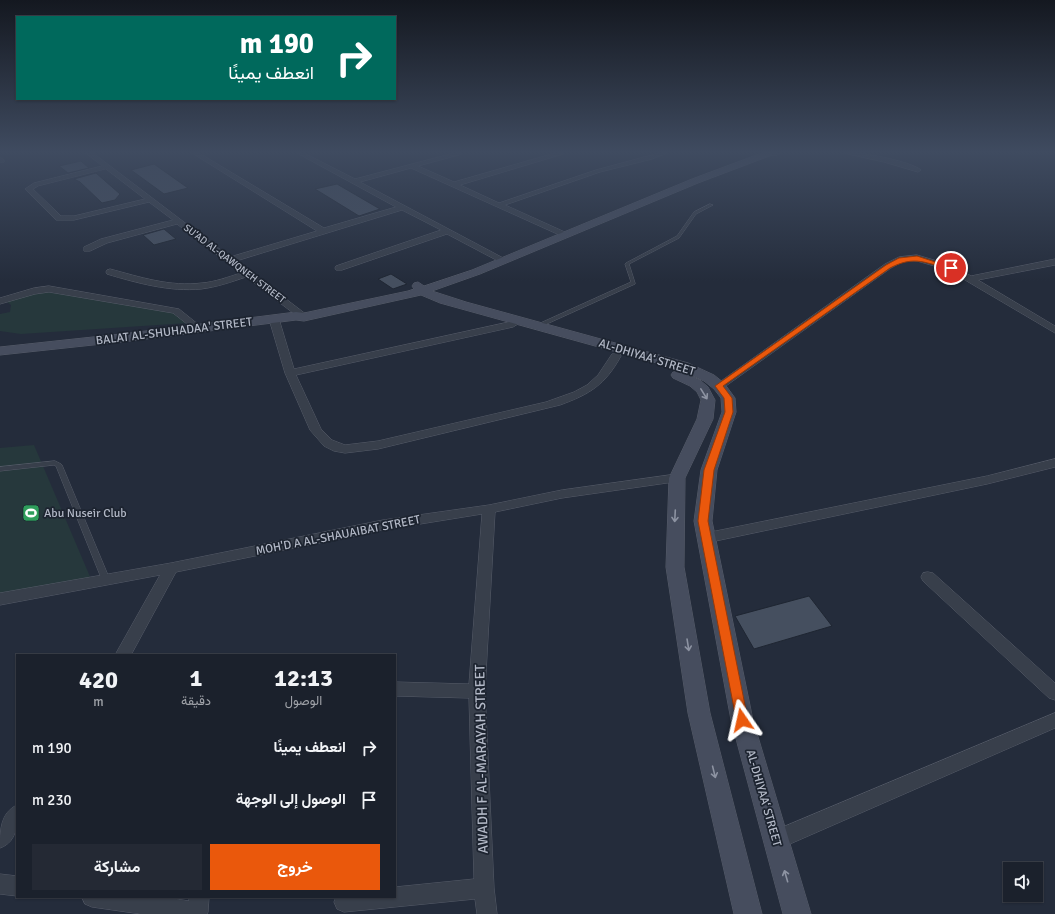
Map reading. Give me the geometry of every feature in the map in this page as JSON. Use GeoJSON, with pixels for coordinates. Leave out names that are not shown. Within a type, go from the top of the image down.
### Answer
{"type":"FeatureCollection","features":[{"type":"Feature","properties":{"kind":"street"},"geometry":{"type":"LineString","coordinates":[[36,196],[59,218],[74,218],[150,200]]}},
{"type":"Feature","properties":{"kind":"street","name":"SU‘AD AL-QAWQNEH STREET"},"geometry":{"type":"LineString","coordinates":[[144,196],[179,220],[300,316]]}},
{"type":"Feature","properties":{"kind":"street"},"geometry":{"type":"LineString","coordinates":[[265,196],[323,231]]}},
{"type":"Feature","properties":{"kind":"street"},"geometry":{"type":"LineString","coordinates":[[382,196],[503,260]]}},
{"type":"Feature","properties":{"kind":"street"},"geometry":{"type":"LineString","coordinates":[[477,196],[564,235]]}},
{"type":"Feature","properties":{"kind":"street"},"geometry":{"type":"LineString","coordinates":[[498,205],[525,196]]}},
{"type":"Feature","properties":{"kind":"street","name":"BALAT AL-SHUHADAA' STREET"},"geometry":{"type":"LineString","coordinates":[[0,351],[52,344],[199,329],[300,316],[414,290],[476,272],[659,196]]}},
{"type":"Feature","properties":{"kind":"street"},"geometry":{"type":"LineString","coordinates":[[229,260],[403,207]]}},
{"type":"Feature","properties":{"kind":"street"},"geometry":{"type":"LineString","coordinates":[[87,249],[104,241],[179,220]]}},
{"type":"Feature","properties":{"kind":"street"},"geometry":{"type":"LineString","coordinates":[[339,268],[447,231]]}},
{"type":"Feature","properties":{"kind":"street"},"geometry":{"type":"LineString","coordinates":[[719,386],[888,266],[902,259],[917,258],[951,268],[1055,330]]}},
{"type":"Feature","properties":{"kind":"street"},"geometry":{"type":"LineString","coordinates":[[970,279],[1055,262]]}},
{"type":"Feature","properties":{"kind":"street"},"geometry":{"type":"LineString","coordinates":[[110,272],[127,277],[190,287],[210,285],[247,274]]}},
{"type":"Feature","properties":{"kind":"street"},"geometry":{"type":"LineString","coordinates":[[0,301],[34,291],[49,289],[176,311],[199,329]]}},
{"type":"Feature","properties":{"kind":"street","name":"AL-DHIYAA‘ STREET"},"geometry":{"type":"LineString","coordinates":[[414,290],[462,305],[683,366],[709,378],[719,386],[728,398],[729,412],[709,470],[703,521],[742,720],[797,914]]}},
{"type":"Feature","properties":{"kind":"street","name":"AL-DHIYAA‘ STREET"},"geometry":{"type":"LineString","coordinates":[[414,290],[421,299],[458,311],[513,324],[680,376],[695,382],[704,390],[708,400],[705,419],[677,478],[674,522],[675,567],[699,714],[748,914]]}},
{"type":"Feature","properties":{"kind":"street"},"geometry":{"type":"LineString","coordinates":[[274,319],[290,373],[316,430],[328,443],[345,449],[378,445],[549,405],[590,387],[602,378],[616,356]]}},
{"type":"Feature","properties":{"kind":"street"},"geometry":{"type":"LineString","coordinates":[[290,373],[513,324]]}},
{"type":"Feature","properties":{"kind":"street","name":"BALAT AL-SHUHADAA' STREET"},"geometry":{"type":"LineString","coordinates":[[0,344],[36,342],[52,344]]}},
{"type":"Feature","properties":{"kind":"street"},"geometry":{"type":"LineString","coordinates":[[706,538],[1055,464]]}},
{"type":"Feature","properties":{"kind":"street","name":"MOH'D A AL-SHAUAIBAT STREET"},"geometry":{"type":"LineString","coordinates":[[0,599],[171,568],[383,525],[489,509],[562,494],[677,478]]}},
{"type":"Feature","properties":{"kind":"street","name":"AWADH F AL-MARAYAH STREET"},"geometry":{"type":"LineString","coordinates":[[487,914],[484,888],[476,691],[489,509]]}},
{"type":"Feature","properties":{"kind":"street"},"geometry":{"type":"LineString","coordinates":[[124,654],[171,568]]}},
{"type":"Feature","properties":{"kind":"street"},"geometry":{"type":"LineString","coordinates":[[928,577],[1055,693]]}},
{"type":"Feature","properties":{"kind":"street"},"geometry":{"type":"LineString","coordinates":[[396,689],[476,691]]}},
{"type":"Feature","properties":{"kind":"street"},"geometry":{"type":"LineString","coordinates":[[776,840],[1055,720]]}},
{"type":"Feature","properties":{"kind":"street"},"geometry":{"type":"LineString","coordinates":[[0,839],[16,815]]}},
{"type":"Feature","properties":{"kind":"street"},"geometry":{"type":"LineString","coordinates":[[0,884],[16,886]]}},
{"type":"Feature","properties":{"kind":"street"},"geometry":{"type":"LineString","coordinates":[[396,897],[484,888]]}},
{"type":"Feature","properties":{"kind":"street"},"geometry":{"type":"LineString","coordinates":[[102,898],[198,908]]}},
{"type":"Feature","properties":{"kind":"street"},"geometry":{"type":"LineString","coordinates":[[344,902],[382,898]]}},
{"type":"Feature","properties":{"kind":"lane"},"geometry":{"type":"LineString","coordinates":[[538,326],[633,283],[627,264],[678,238],[695,213],[711,205]]}},
{"type":"Feature","properties":{"kind":"lane"},"geometry":{"type":"LineString","coordinates":[[0,469],[55,463],[59,465],[106,580]]}},
{"type":"Feature","properties":{"kind":"shaded area"},"geometry":{"type":"Polygon","coordinates":[[[40,291],[177,311],[188,323],[21,334],[0,331],[0,314],[10,312],[11,305],[6,301],[40,291]]]}},
{"type":"Feature","properties":{"kind":"shaded area","name":"Abu Nuseir Club"},"geometry":{"type":"Polygon","coordinates":[[[34,445],[91,579],[0,595],[0,448],[34,445]]]}},
{"type":"Feature","properties":{"kind":"building"},"geometry":{"type":"Polygon","coordinates":[[[94,196],[119,196],[115,200],[102,203],[94,196]]]}},
{"type":"Feature","properties":{"kind":"building"},"geometry":{"type":"Polygon","coordinates":[[[326,196],[357,196],[380,209],[359,216],[326,196]]]}},
{"type":"Feature","properties":{"kind":"building"},"geometry":{"type":"Polygon","coordinates":[[[164,229],[176,239],[154,245],[143,235],[164,229]]]}},
{"type":"Feature","properties":{"kind":"building"},"geometry":{"type":"Polygon","coordinates":[[[391,274],[407,284],[393,289],[378,279],[391,274]]]}},
{"type":"Feature","properties":{"kind":"building"},"geometry":{"type":"Polygon","coordinates":[[[809,596],[832,626],[754,649],[735,616],[809,596]]]}},
{"type":"Feature","properties":{"kind":"place","name":"Abu Nuseir Club"},"geometry":{"type":"Point","coordinates":[31,513]}},
{"type":"Feature","properties":{"kind":"route"},"geometry":{"type":"LineString","coordinates":[[742,720],[703,521],[705,492],[709,470],[729,412],[728,398],[719,386],[888,266],[902,259],[917,258],[951,268]]}}]}
